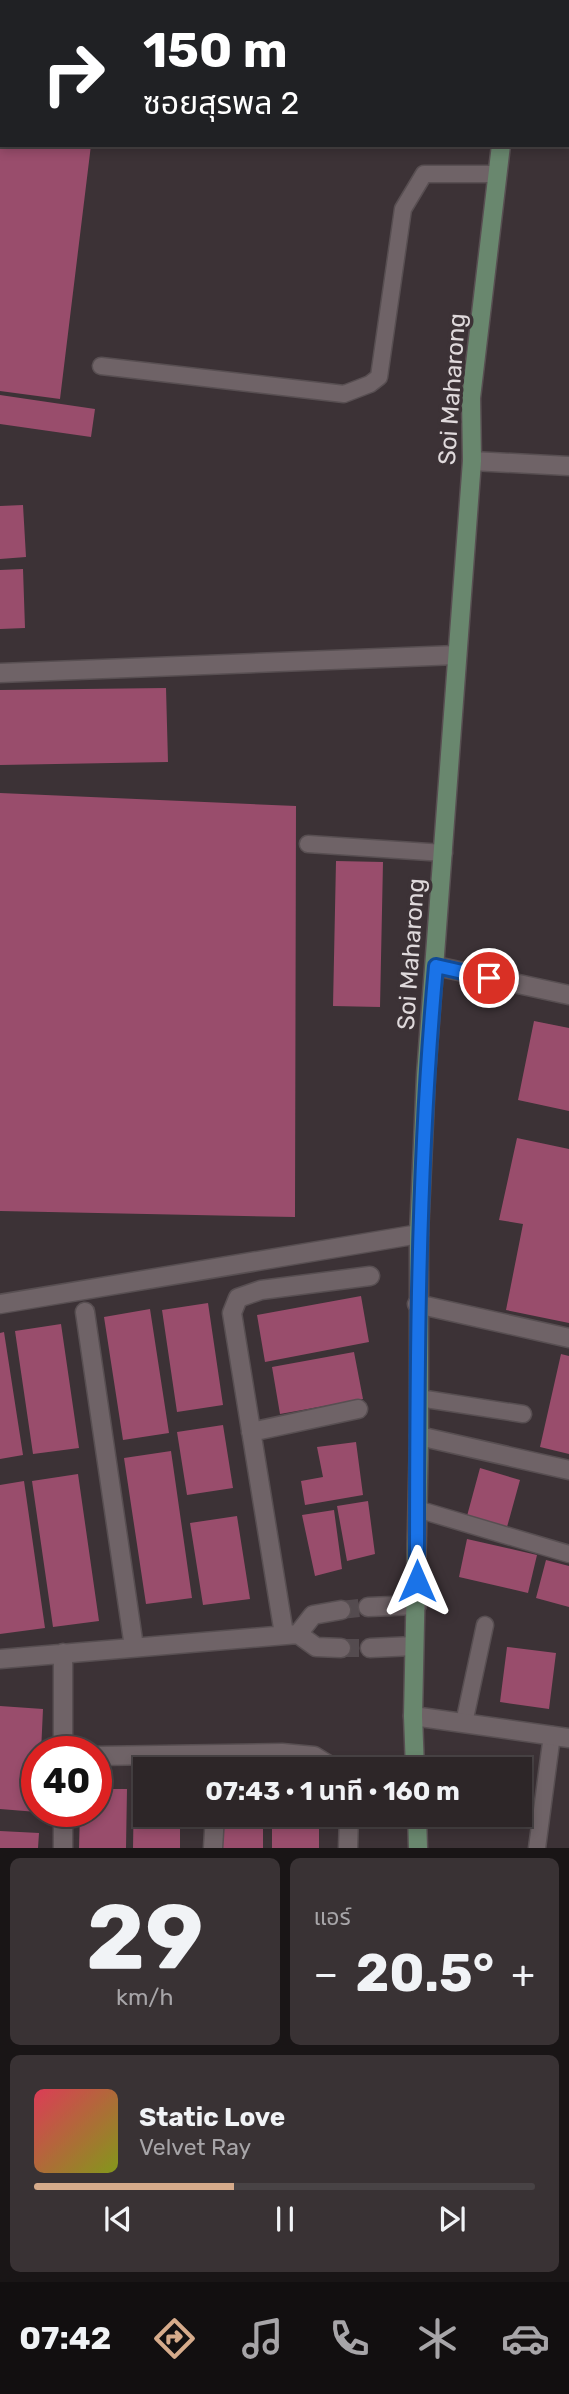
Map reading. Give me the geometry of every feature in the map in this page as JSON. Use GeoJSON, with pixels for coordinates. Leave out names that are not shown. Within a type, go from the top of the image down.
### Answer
{"type":"FeatureCollection","features":[{"type":"Feature","properties":{"kind":"street","name":"Soi Maharong"},"geometry":{"type":"LineString","coordinates":[[415,1757],[413,1716],[419,1436],[417,1304],[426,1075],[471,461],[471,398],[501,147]]}},
{"type":"Feature","properties":{"kind":"street"},"geometry":{"type":"LineString","coordinates":[[471,461],[569,466]]}},
{"type":"Feature","properties":{"kind":"street"},"geometry":{"type":"LineString","coordinates":[[0,673],[457,655]]}},
{"type":"Feature","properties":{"kind":"street"},"geometry":{"type":"LineString","coordinates":[[436,966],[569,995]]}},
{"type":"Feature","properties":{"kind":"street"},"geometry":{"type":"LineString","coordinates":[[0,1304],[419,1234]]}},
{"type":"Feature","properties":{"kind":"street"},"geometry":{"type":"LineString","coordinates":[[291,1634],[251,1432],[232,1313],[234,1302],[261,1290],[370,1276]]}},
{"type":"Feature","properties":{"kind":"street"},"geometry":{"type":"LineString","coordinates":[[417,1304],[569,1338]]}},
{"type":"Feature","properties":{"kind":"street"},"geometry":{"type":"LineString","coordinates":[[85,1312],[134,1647]]}},
{"type":"Feature","properties":{"kind":"street"},"geometry":{"type":"LineString","coordinates":[[251,1432],[358,1409]]}},
{"type":"Feature","properties":{"kind":"street"},"geometry":{"type":"LineString","coordinates":[[419,1436],[569,1470]]}},
{"type":"Feature","properties":{"kind":"street"},"geometry":{"type":"LineString","coordinates":[[368,1607],[417,1605]]}},
{"type":"Feature","properties":{"kind":"street"},"geometry":{"type":"LineString","coordinates":[[291,1634],[313,1615],[341,1610]]}},
{"type":"Feature","properties":{"kind":"street"},"geometry":{"type":"LineString","coordinates":[[0,1659],[291,1634],[316,1647],[341,1648]]}},
{"type":"Feature","properties":{"kind":"street"},"geometry":{"type":"LineString","coordinates":[[370,1647],[414,1646]]}},
{"type":"Feature","properties":{"kind":"street"},"geometry":{"type":"LineString","coordinates":[[62,1653],[63,1736]]}},
{"type":"Feature","properties":{"kind":"street"},"geometry":{"type":"LineString","coordinates":[[413,1716],[561,1737]]}},
{"type":"Feature","properties":{"kind":"street"},"geometry":{"type":"LineString","coordinates":[[253,1757],[282,1753],[316,1757]]}},
{"type":"Feature","properties":{"kind":"street"},"geometry":{"type":"LineString","coordinates":[[112,1757],[133,1758]]}},
{"type":"Feature","properties":{"kind":"street"},"geometry":{"type":"LineString","coordinates":[[63,1827],[63,1848]]}},
{"type":"Feature","properties":{"kind":"street"},"geometry":{"type":"LineString","coordinates":[[213,1848],[214,1827]]}},
{"type":"Feature","properties":{"kind":"street"},"geometry":{"type":"LineString","coordinates":[[348,1848],[349,1827]]}},
{"type":"Feature","properties":{"kind":"street"},"geometry":{"type":"LineString","coordinates":[[417,1827],[418,1848]]}},
{"type":"Feature","properties":{"kind":"lane"},"geometry":{"type":"LineString","coordinates":[[101,366],[344,394],[370,384],[379,377],[403,209],[424,174],[498,174]]}},
{"type":"Feature","properties":{"kind":"lane"},"geometry":{"type":"LineString","coordinates":[[308,844],[444,853]]}},
{"type":"Feature","properties":{"kind":"lane"},"geometry":{"type":"LineString","coordinates":[[419,1398],[523,1414]]}},
{"type":"Feature","properties":{"kind":"lane"},"geometry":{"type":"LineString","coordinates":[[417,1509],[569,1554]]}},
{"type":"Feature","properties":{"kind":"lane"},"geometry":{"type":"LineString","coordinates":[[464,1723],[485,1625]]}},
{"type":"Feature","properties":{"kind":"lane"},"geometry":{"type":"LineString","coordinates":[[537,1848],[561,1737]]}},
{"type":"Feature","properties":{"kind":"building"},"geometry":{"type":"Polygon","coordinates":[[[0,147],[91,147],[60,399],[0,391],[0,147]]]}},
{"type":"Feature","properties":{"kind":"building"},"geometry":{"type":"Polygon","coordinates":[[[0,395],[95,409],[91,437],[0,424],[0,395]]]}},
{"type":"Feature","properties":{"kind":"building"},"geometry":{"type":"Polygon","coordinates":[[[23,505],[26,557],[0,559],[0,506],[23,505]]]}},
{"type":"Feature","properties":{"kind":"building"},"geometry":{"type":"Polygon","coordinates":[[[23,569],[25,628],[0,629],[0,570],[23,569]]]}},
{"type":"Feature","properties":{"kind":"building"},"geometry":{"type":"Polygon","coordinates":[[[166,688],[168,762],[0,765],[0,690],[166,688]]]}},
{"type":"Feature","properties":{"kind":"building"},"geometry":{"type":"Polygon","coordinates":[[[0,793],[296,806],[295,1217],[0,1211],[0,793]]]}},
{"type":"Feature","properties":{"kind":"building"},"geometry":{"type":"Polygon","coordinates":[[[336,861],[383,862],[380,1007],[333,1006],[336,861]]]}},
{"type":"Feature","properties":{"kind":"building"},"geometry":{"type":"Polygon","coordinates":[[[534,1021],[569,1028],[569,1111],[518,1100],[534,1021]]]}},
{"type":"Feature","properties":{"kind":"building"},"geometry":{"type":"Polygon","coordinates":[[[517,1138],[569,1149],[569,1323],[506,1310],[523,1224],[499,1220],[517,1138]]]}},
{"type":"Feature","properties":{"kind":"building"},"geometry":{"type":"Polygon","coordinates":[[[361,1296],[369,1342],[265,1362],[257,1315],[361,1296]]]}},
{"type":"Feature","properties":{"kind":"building"},"geometry":{"type":"Polygon","coordinates":[[[208,1303],[223,1405],[177,1412],[162,1310],[208,1303]]]}},
{"type":"Feature","properties":{"kind":"building"},"geometry":{"type":"Polygon","coordinates":[[[150,1309],[169,1433],[123,1440],[104,1317],[150,1309]]]}},
{"type":"Feature","properties":{"kind":"building"},"geometry":{"type":"Polygon","coordinates":[[[61,1324],[79,1448],[33,1454],[15,1331],[61,1324]]]}},
{"type":"Feature","properties":{"kind":"building"},"geometry":{"type":"Polygon","coordinates":[[[4,1332],[23,1455],[0,1459],[0,1333],[4,1332]]]}},
{"type":"Feature","properties":{"kind":"building"},"geometry":{"type":"Polygon","coordinates":[[[354,1352],[363,1399],[280,1414],[272,1367],[354,1352]]]}},
{"type":"Feature","properties":{"kind":"building"},"geometry":{"type":"Polygon","coordinates":[[[561,1354],[569,1356],[569,1454],[540,1447],[561,1354]]]}},
{"type":"Feature","properties":{"kind":"building"},"geometry":{"type":"Polygon","coordinates":[[[223,1425],[233,1488],[187,1495],[177,1432],[223,1425]]]}},
{"type":"Feature","properties":{"kind":"building"},"geometry":{"type":"Polygon","coordinates":[[[356,1442],[363,1495],[305,1505],[301,1481],[323,1477],[317,1447],[356,1442]]]}},
{"type":"Feature","properties":{"kind":"building"},"geometry":{"type":"Polygon","coordinates":[[[171,1451],[192,1598],[146,1604],[124,1458],[171,1451]]]}},
{"type":"Feature","properties":{"kind":"building"},"geometry":{"type":"Polygon","coordinates":[[[480,1468],[520,1480],[507,1527],[467,1516],[480,1468]]]}},
{"type":"Feature","properties":{"kind":"building"},"geometry":{"type":"Polygon","coordinates":[[[78,1474],[99,1621],[53,1627],[32,1481],[78,1474]]]}},
{"type":"Feature","properties":{"kind":"building"},"geometry":{"type":"Polygon","coordinates":[[[24,1481],[45,1628],[0,1634],[0,1485],[24,1481]]]}},
{"type":"Feature","properties":{"kind":"building"},"geometry":{"type":"Polygon","coordinates":[[[368,1501],[375,1554],[347,1561],[337,1506],[368,1501]]]}},
{"type":"Feature","properties":{"kind":"building"},"geometry":{"type":"Polygon","coordinates":[[[334,1510],[342,1569],[315,1576],[302,1515],[334,1510]]]}},
{"type":"Feature","properties":{"kind":"building"},"geometry":{"type":"Polygon","coordinates":[[[237,1516],[250,1599],[203,1605],[190,1523],[237,1516]]]}},
{"type":"Feature","properties":{"kind":"building"},"geometry":{"type":"Polygon","coordinates":[[[467,1539],[537,1555],[528,1593],[459,1577],[467,1539]]]}},
{"type":"Feature","properties":{"kind":"building"},"geometry":{"type":"Polygon","coordinates":[[[546,1560],[569,1566],[569,1607],[536,1598],[546,1560]]]}},
{"type":"Feature","properties":{"kind":"building"},"geometry":{"type":"Polygon","coordinates":[[[507,1647],[556,1653],[549,1709],[500,1702],[507,1647]]]}},
{"type":"Feature","properties":{"kind":"building"},"geometry":{"type":"Polygon","coordinates":[[[0,1706],[43,1709],[42,1736],[21,1736],[21,1811],[0,1809],[0,1706]]]}},
{"type":"Feature","properties":{"kind":"building"},"geometry":{"type":"Polygon","coordinates":[[[112,1789],[127,1789],[126,1848],[79,1848],[80,1827],[112,1827],[112,1789]]]}},
{"type":"Feature","properties":{"kind":"building"},"geometry":{"type":"Polygon","coordinates":[[[133,1827],[180,1827],[180,1848],[133,1848],[133,1827]]]}},
{"type":"Feature","properties":{"kind":"building"},"geometry":{"type":"Polygon","coordinates":[[[217,1827],[263,1827],[263,1848],[216,1848],[217,1827]]]}},
{"type":"Feature","properties":{"kind":"building"},"geometry":{"type":"Polygon","coordinates":[[[272,1827],[319,1827],[319,1848],[272,1848],[272,1827]]]}},
{"type":"Feature","properties":{"kind":"building"},"geometry":{"type":"Polygon","coordinates":[[[0,1831],[39,1833],[38,1848],[0,1848],[0,1831]]]}},
{"type":"Feature","properties":{"kind":"tunnel"},"geometry":{"type":"LineString","coordinates":[[341,1610],[368,1607]]}},
{"type":"Feature","properties":{"kind":"tunnel"},"geometry":{"type":"LineString","coordinates":[[341,1648],[370,1648]]}},
{"type":"Feature","properties":{"kind":"route"},"geometry":{"type":"LineString","coordinates":[[417,1581],[419,1234],[426,1075],[436,966],[489,978]]}}]}
